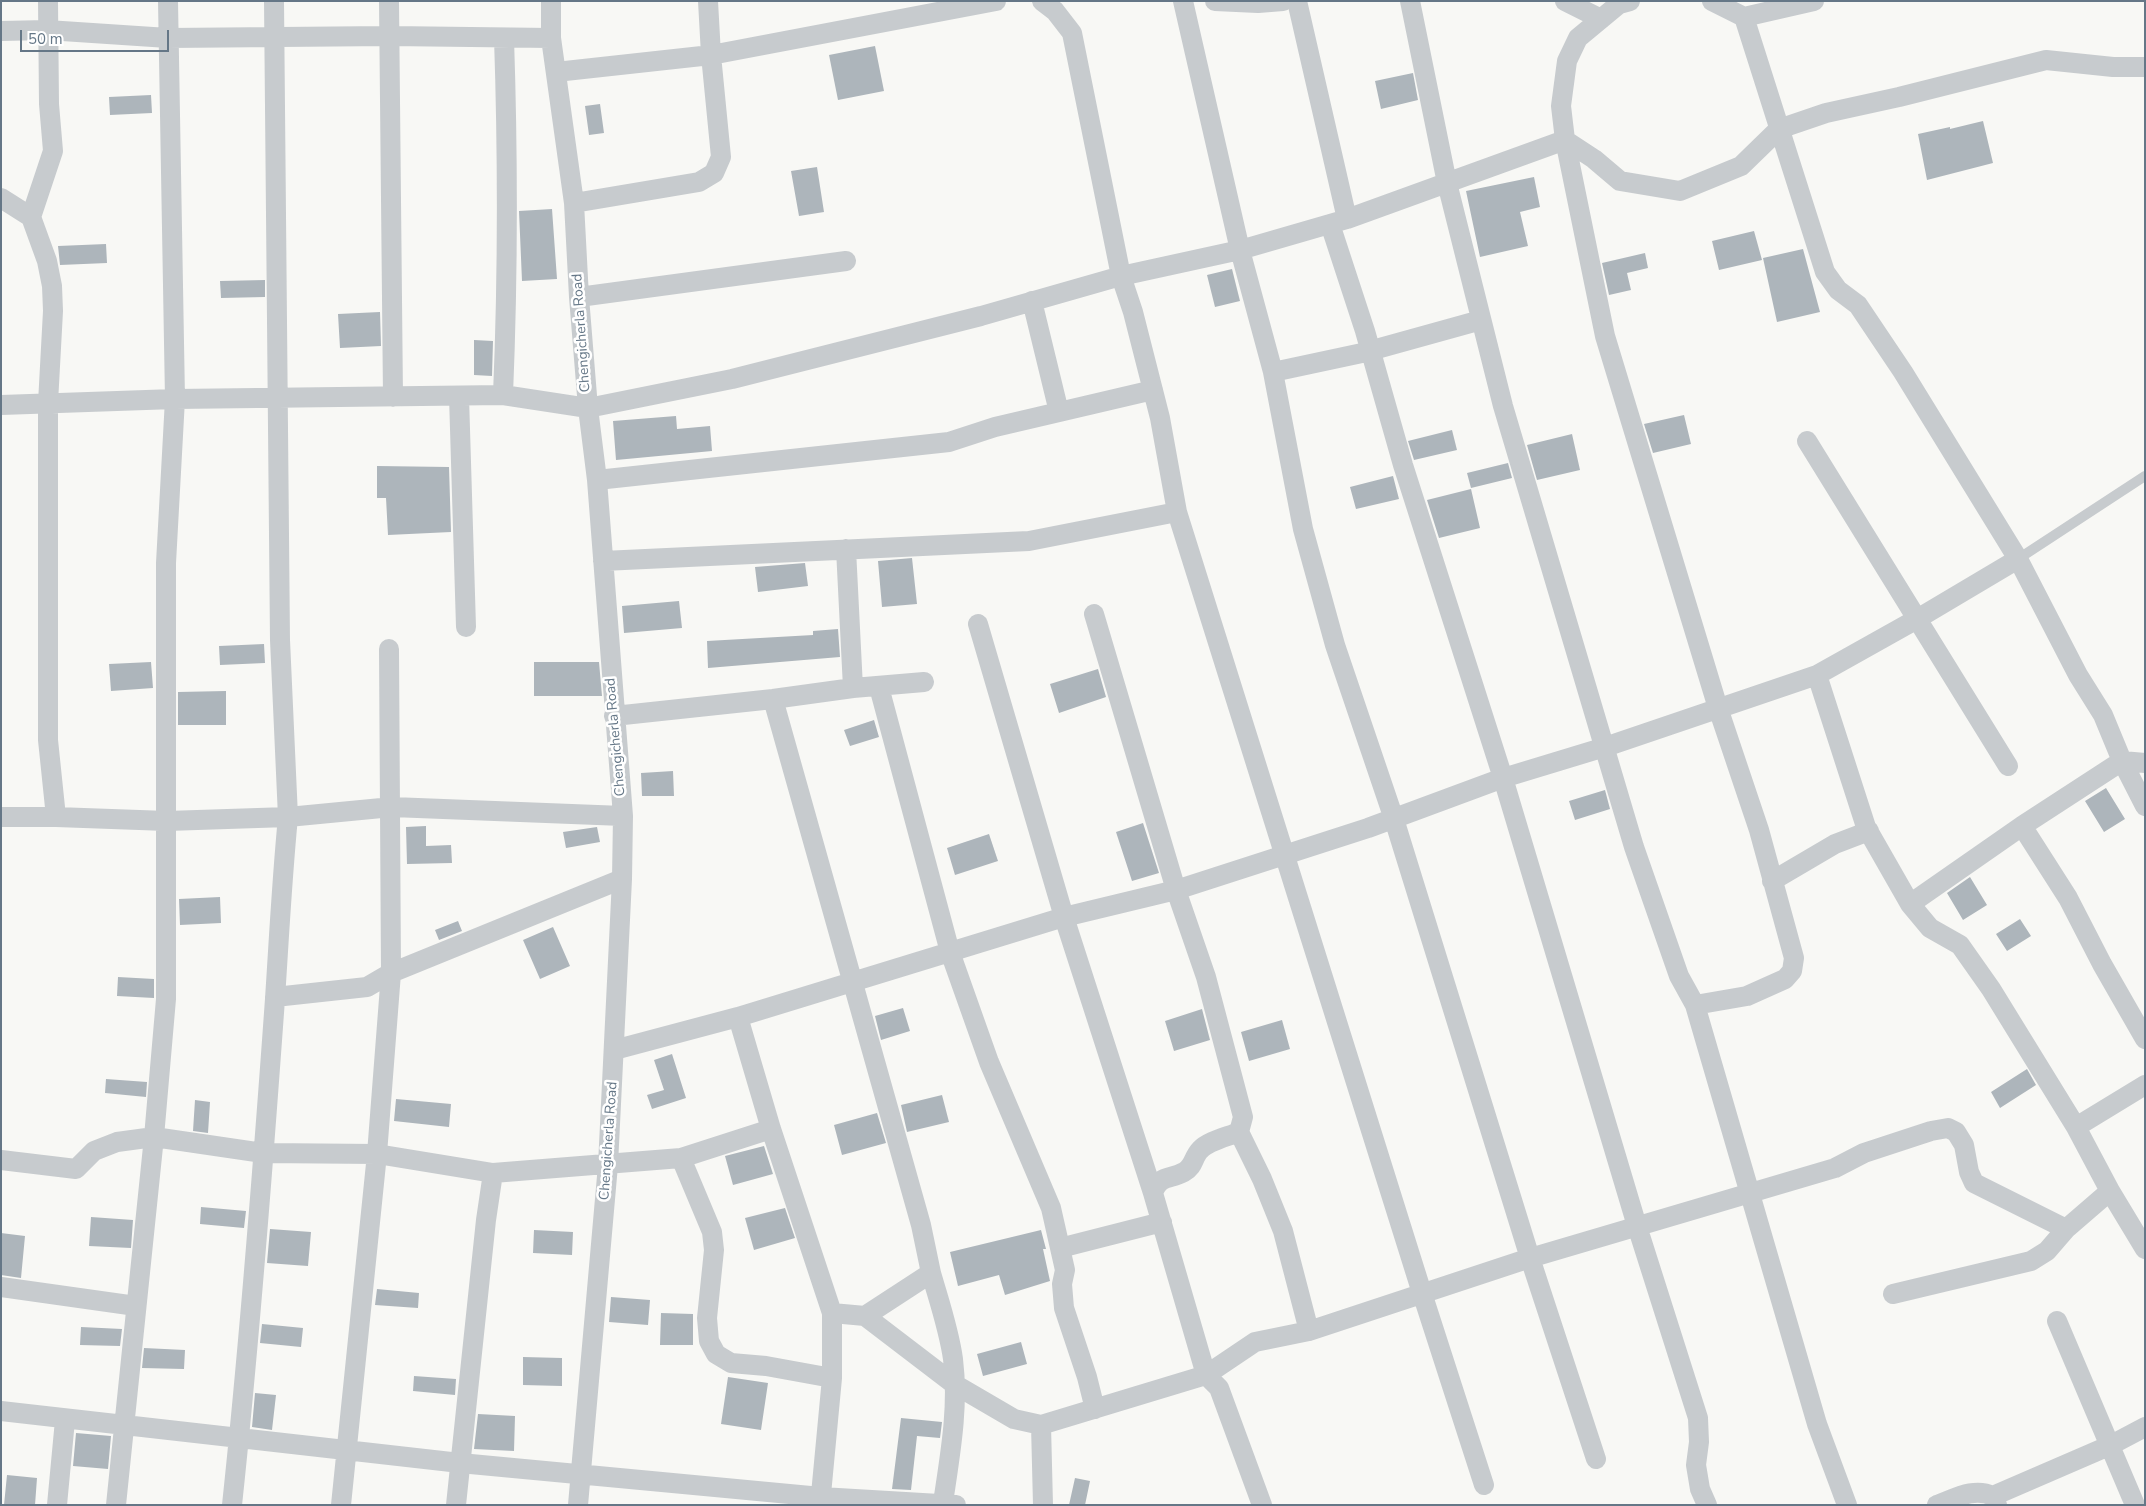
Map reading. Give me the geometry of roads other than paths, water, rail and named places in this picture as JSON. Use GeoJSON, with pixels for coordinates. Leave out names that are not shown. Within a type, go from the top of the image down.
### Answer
{"type":"FeatureCollection","features":[{"type":"Feature","properties":{"kind":"street"},"geometry":{"type":"LineString","coordinates":[[31,217],[54,151],[49,104],[48,1]]}},
{"type":"Feature","properties":{"kind":"street"},"geometry":{"type":"LineString","coordinates":[[116,1505],[154,1137],[166,999],[166,563],[175,400],[168,1]]}},
{"type":"Feature","properties":{"kind":"street"},"geometry":{"type":"LineString","coordinates":[[232,1505],[275,997],[281,880],[288,818],[280,640],[274,1]]}},
{"type":"Feature","properties":{"kind":"street"},"geometry":{"type":"LineString","coordinates":[[389,1],[393,397]]}},
{"type":"Feature","properties":{"kind":"street","name":"Chengicherla Road"},"geometry":{"type":"LineString","coordinates":[[551,1],[551,38],[574,204],[579,297],[588,408],[597,480],[623,816],[622,879],[608,1165],[578,1505]]}},
{"type":"Feature","properties":{"kind":"street"},"geometry":{"type":"LineString","coordinates":[[574,204],[699,182],[714,173],[721,157],[708,1]]}},
{"type":"Feature","properties":{"kind":"street"},"geometry":{"type":"LineString","coordinates":[[556,72],[711,55],[996,1]]}},
{"type":"Feature","properties":{"kind":"street"},"geometry":{"type":"LineString","coordinates":[[1042,1],[1055,11],[1072,34],[1121,276],[1160,418],[1177,512],[1484,1485]]}},
{"type":"Feature","properties":{"kind":"street"},"geometry":{"type":"LineString","coordinates":[[1183,1],[1240,250],[1273,372],[1303,529],[1335,645],[1394,818],[1530,1258],[1596,1459]]}},
{"type":"Feature","properties":{"kind":"street"},"geometry":{"type":"LineString","coordinates":[[1216,1],[1258,3],[1282,1]]}},
{"type":"Feature","properties":{"kind":"street"},"geometry":{"type":"LineString","coordinates":[[1297,1],[1338,222],[1370,350],[1403,466],[1503,778],[1637,1226],[1698,1418],[1699,1442],[1696,1465],[1700,1489],[1707,1505]]}},
{"type":"Feature","properties":{"kind":"street"},"geometry":{"type":"LineString","coordinates":[[1410,1],[1446,183],[1503,406],[1634,847],[1679,976],[1695,1005],[1817,1424],[1847,1505]]}},
{"type":"Feature","properties":{"kind":"street"},"geometry":{"type":"LineString","coordinates":[[1565,1],[1601,19]]}},
{"type":"Feature","properties":{"kind":"street"},"geometry":{"type":"LineString","coordinates":[[1630,1],[1619,4],[1578,38],[1568,61],[1561,106],[1565,140],[1605,336],[1718,708],[1748,796],[1794,958],[1792,971],[1786,979],[1747,996],[1695,1005]]}},
{"type":"Feature","properties":{"kind":"street"},"geometry":{"type":"LineString","coordinates":[[1712,1],[1744,17],[1814,1]]}},
{"type":"Feature","properties":{"kind":"street"},"geometry":{"type":"LineString","coordinates":[[1744,17],[1825,272],[1838,290],[1858,305],[1903,372],[2018,559],[2078,675],[2103,715],[2122,761],[2145,806]]}},
{"type":"Feature","properties":{"kind":"street"},"geometry":{"type":"LineString","coordinates":[[1,31],[47,30],[168,38],[390,36],[551,38]]}},
{"type":"Feature","properties":{"kind":"street"},"geometry":{"type":"LineString","coordinates":[[503,395],[507,304],[508,177],[504,38]]}},
{"type":"Feature","properties":{"kind":"street"},"geometry":{"type":"LineString","coordinates":[[1565,140],[1594,158],[1620,180],[1680,191],[1741,166],[1779,129],[1826,113],[1900,97],[2046,60],[2114,67],[2145,67]]}},
{"type":"Feature","properties":{"kind":"street"},"geometry":{"type":"LineString","coordinates":[[1,405],[175,400],[503,395],[588,408],[732,379],[1032,302],[1121,276],[1240,250],[1338,222],[1565,140]]}},
{"type":"Feature","properties":{"kind":"street"},"geometry":{"type":"LineString","coordinates":[[1,198],[31,217],[47,261],[52,286],[53,311],[48,403],[48,740],[56,817]]}},
{"type":"Feature","properties":{"kind":"street"},"geometry":{"type":"LineString","coordinates":[[579,297],[846,262]]}},
{"type":"Feature","properties":{"kind":"street"},"geometry":{"type":"LineString","coordinates":[[1032,302],[1059,412]]}},
{"type":"Feature","properties":{"kind":"street"},"geometry":{"type":"LineString","coordinates":[[1273,372],[1370,350],[1480,320]]}},
{"type":"Feature","properties":{"kind":"street"},"geometry":{"type":"LineString","coordinates":[[597,480],[949,442],[995,427],[1153,390]]}},
{"type":"Feature","properties":{"kind":"street"},"geometry":{"type":"LineString","coordinates":[[459,396],[466,627]]}},
{"type":"Feature","properties":{"kind":"street"},"geometry":{"type":"LineString","coordinates":[[1807,441],[2008,766]]}},
{"type":"Feature","properties":{"kind":"street"},"geometry":{"type":"LineString","coordinates":[[603,561],[1029,541],[1177,512]]}},
{"type":"Feature","properties":{"kind":"street"},"geometry":{"type":"LineString","coordinates":[[846,549],[853,688]]}},
{"type":"Feature","properties":{"kind":"street"},"geometry":{"type":"LineString","coordinates":[[614,1050],[852,984],[1064,917],[1176,890],[1394,818],[1503,778],[1605,747],[1817,674],[1917,620],[2018,559]]}},
{"type":"Feature","properties":{"kind":"street"},"geometry":{"type":"LineString","coordinates":[[1094,614],[1176,890],[1206,977],[1243,1117],[1239,1132],[1262,1180],[1283,1231],[1309,1331]]}},
{"type":"Feature","properties":{"kind":"street"},"geometry":{"type":"LineString","coordinates":[[978,624],[1064,917],[1154,1193],[1206,1375],[1219,1388],[1262,1505]]}},
{"type":"Feature","properties":{"kind":"street"},"geometry":{"type":"LineString","coordinates":[[341,1505],[377,1154],[392,974],[392,807],[389,649]]}},
{"type":"Feature","properties":{"kind":"street"},"geometry":{"type":"LineString","coordinates":[[1817,674],[1868,831],[1910,904],[1930,928],[1960,944],[1991,988],[2076,1127],[2110,1191],[2145,1248]]}},
{"type":"Feature","properties":{"kind":"street"},"geometry":{"type":"LineString","coordinates":[[614,716],[773,699],[853,688],[924,682]]}},
{"type":"Feature","properties":{"kind":"street"},"geometry":{"type":"LineString","coordinates":[[879,687],[950,952],[989,1062],[1051,1208],[1065,1270],[1062,1284],[1064,1308],[1087,1377],[1095,1408]]}},
{"type":"Feature","properties":{"kind":"street"},"geometry":{"type":"LineString","coordinates":[[1,1411],[65,1420],[346,1451],[581,1473],[820,1501],[950,1504],[955,1419],[953,1359],[947,1331],[931,1273],[921,1225],[773,699]]}},
{"type":"Feature","properties":{"kind":"street"},"geometry":{"type":"LineString","coordinates":[[1910,904],[2022,826],[2122,761],[2145,763]]}},
{"type":"Feature","properties":{"kind":"street"},"geometry":{"type":"LineString","coordinates":[[1,817],[167,821],[288,818],[392,807],[623,816]]}},
{"type":"Feature","properties":{"kind":"street"},"geometry":{"type":"LineString","coordinates":[[2022,826],[2068,898],[2102,964],[2145,1039]]}},
{"type":"Feature","properties":{"kind":"street"},"geometry":{"type":"LineString","coordinates":[[1772,881],[1836,844],[1868,831]]}},
{"type":"Feature","properties":{"kind":"street"},"geometry":{"type":"LineString","coordinates":[[275,997],[367,988],[392,974],[622,879]]}},
{"type":"Feature","properties":{"kind":"street"},"geometry":{"type":"LineString","coordinates":[[738,1017],[771,1129],[832,1313],[832,1378],[820,1501]]}},
{"type":"Feature","properties":{"kind":"street"},"geometry":{"type":"LineString","coordinates":[[2076,1127],[2145,1086]]}},
{"type":"Feature","properties":{"kind":"street"},"geometry":{"type":"LineString","coordinates":[[832,1313],[865,1316],[954,1384],[1014,1419],[1041,1425],[1206,1375],[1255,1342],[1309,1331],[1530,1258],[1835,1168],[1864,1153],[1931,1131],[1948,1128],[1956,1132],[1964,1145],[1969,1172],[1974,1184],[2066,1229]]}},
{"type":"Feature","properties":{"kind":"street"},"geometry":{"type":"LineString","coordinates":[[1,1160],[76,1169],[94,1151],[117,1142],[154,1137],[262,1152],[377,1154],[493,1173],[681,1158],[771,1129]]}},
{"type":"Feature","properties":{"kind":"street"},"geometry":{"type":"LineString","coordinates":[[1154,1193],[1156,1186],[1163,1179],[1184,1173],[1189,1169],[1201,1149],[1239,1132]]}},
{"type":"Feature","properties":{"kind":"street"},"geometry":{"type":"LineString","coordinates":[[681,1158],[712,1232],[714,1250],[707,1318],[709,1341],[716,1354],[731,1363],[766,1366],[832,1378]]}},
{"type":"Feature","properties":{"kind":"street"},"geometry":{"type":"LineString","coordinates":[[456,1505],[486,1220],[493,1173]]}},
{"type":"Feature","properties":{"kind":"street"},"geometry":{"type":"LineString","coordinates":[[1893,1294],[2031,1261],[2047,1251],[2066,1229],[2110,1191]]}},
{"type":"Feature","properties":{"kind":"street"},"geometry":{"type":"LineString","coordinates":[[1060,1248],[1162,1222]]}},
{"type":"Feature","properties":{"kind":"street"},"geometry":{"type":"LineString","coordinates":[[865,1316],[931,1273]]}},
{"type":"Feature","properties":{"kind":"street"},"geometry":{"type":"LineString","coordinates":[[1,1287],[136,1306]]}},
{"type":"Feature","properties":{"kind":"street"},"geometry":{"type":"LineString","coordinates":[[2057,1321],[2135,1505]]}},
{"type":"Feature","properties":{"kind":"street"},"geometry":{"type":"LineString","coordinates":[[57,1505],[65,1420]]}},
{"type":"Feature","properties":{"kind":"street"},"geometry":{"type":"LineString","coordinates":[[1041,1425],[1043,1505]]}},
{"type":"Feature","properties":{"kind":"street"},"geometry":{"type":"LineString","coordinates":[[1937,1505],[1974,1492],[1984,1492],[1995,1500],[2145,1427]]}},
{"type":"Feature","properties":{"kind":"lane"},"geometry":{"type":"LineString","coordinates":[[2018,559],[2145,476]]}}]}
